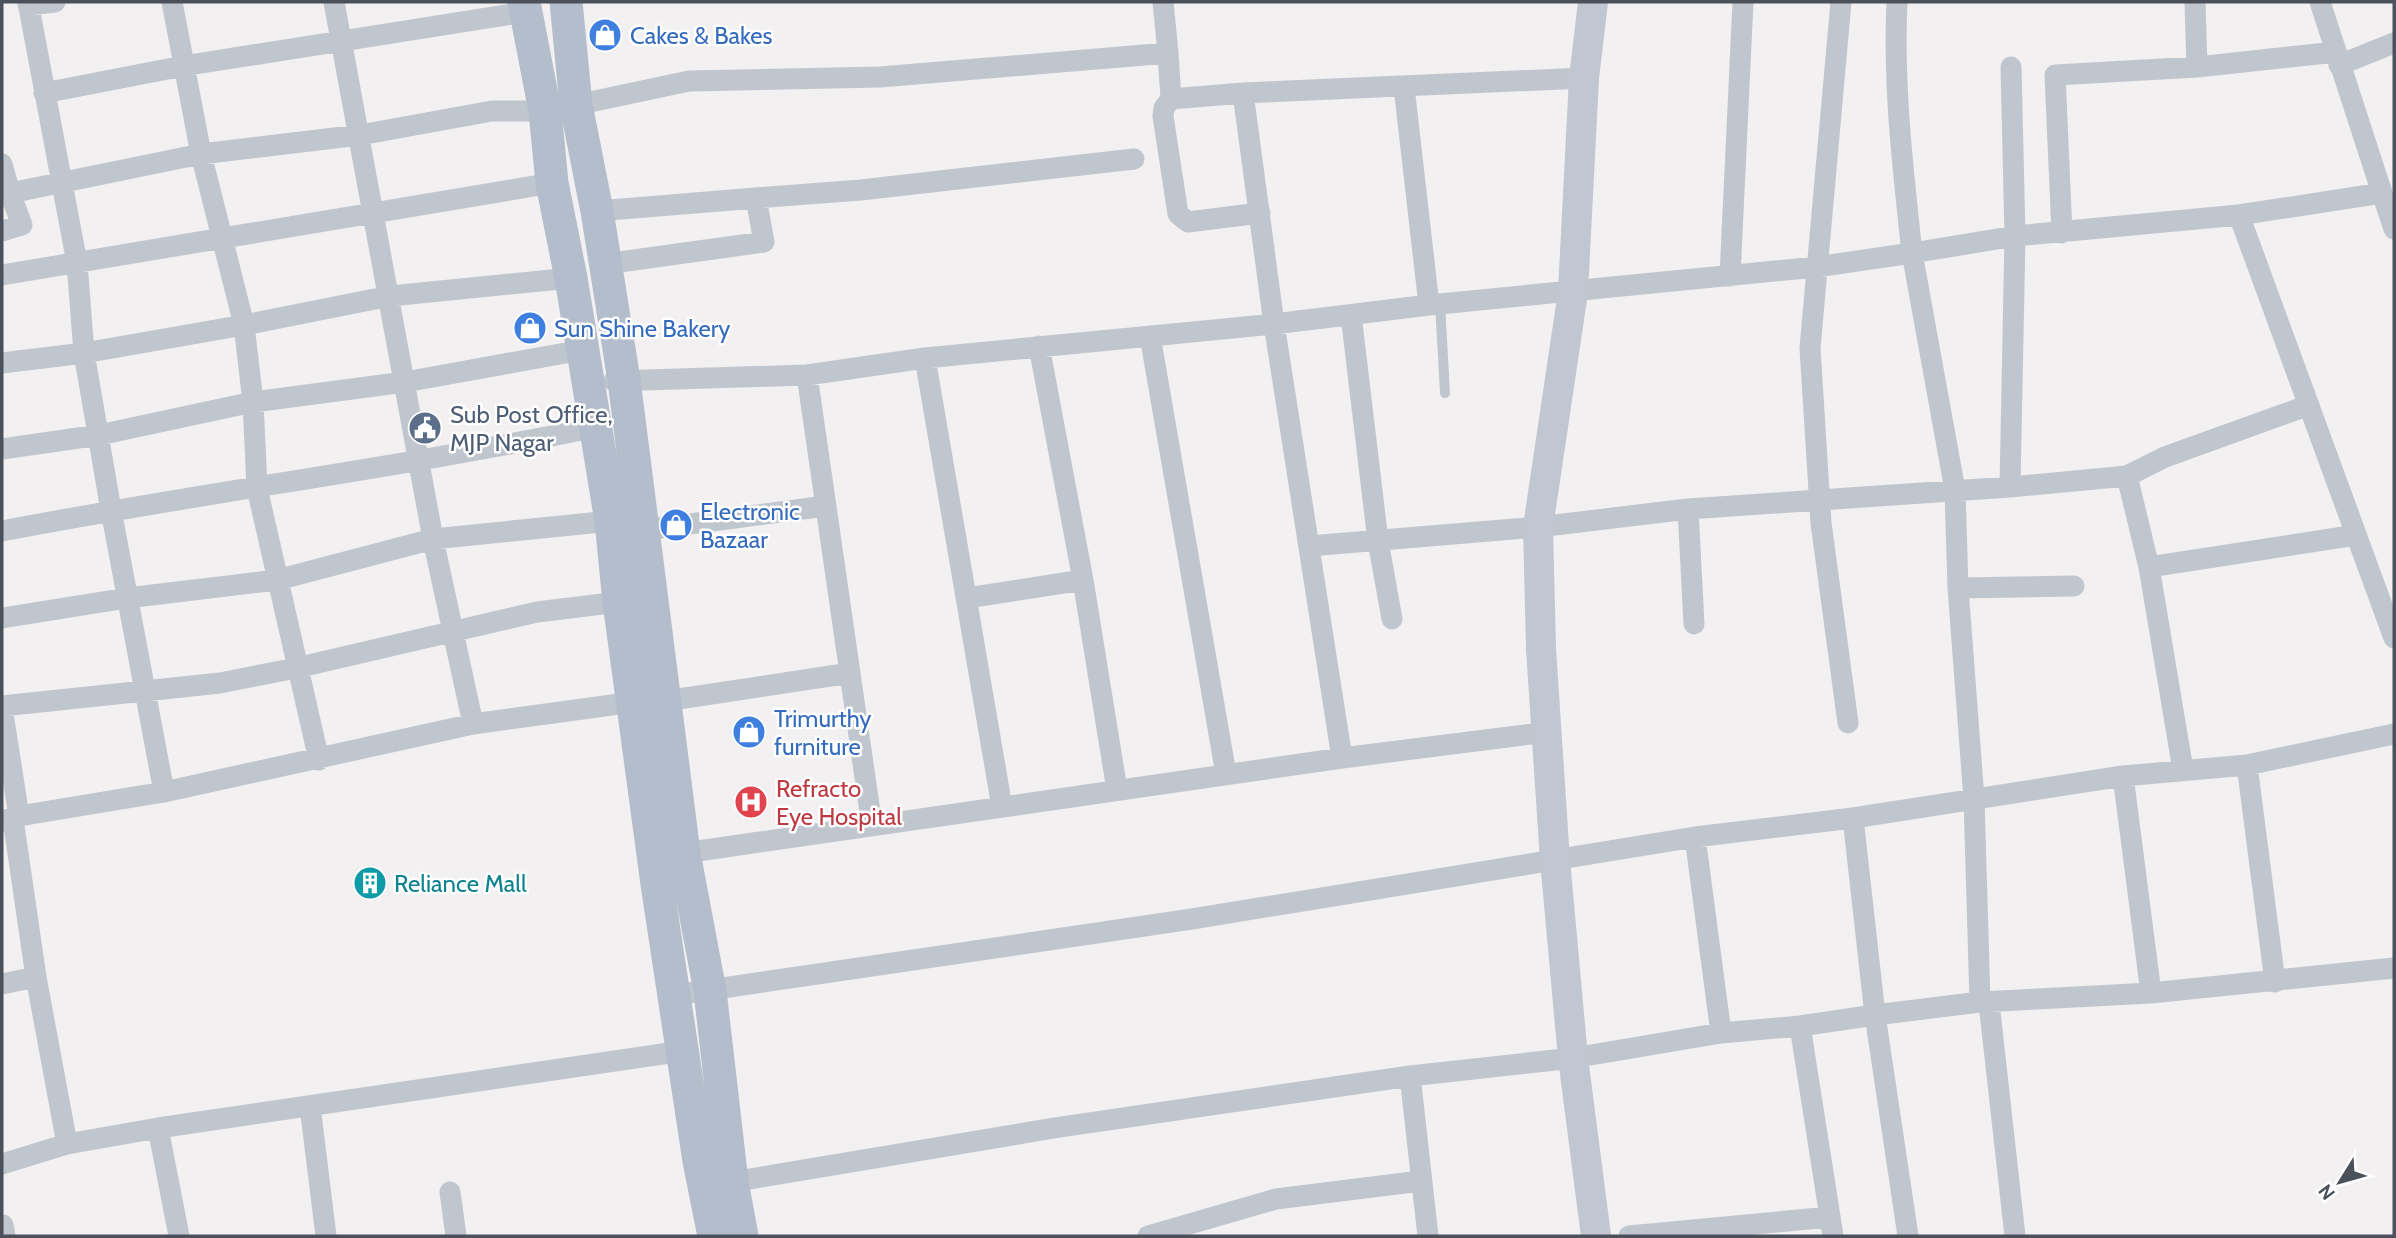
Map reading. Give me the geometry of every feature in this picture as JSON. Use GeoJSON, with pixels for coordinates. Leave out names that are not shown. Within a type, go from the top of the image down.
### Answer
{"type":"FeatureCollection","features":[{"type":"Feature","properties":{"kind":"main road"},"geometry":{"type":"LineString","coordinates":[[566,2],[561,108],[552,183],[571,278],[611,521],[619,603],[649,702],[684,853],[710,991],[732,1182],[742,1236]]}},
{"type":"Feature","properties":{"kind":"main road"},"geometry":{"type":"LineString","coordinates":[[525,7],[597,211],[624,380],[644,530],[657,884],[714,1236]]}},
{"type":"Feature","properties":{"kind":"street"},"geometry":{"type":"LineString","coordinates":[[55,2],[28,3],[76,263],[84,353],[111,510],[164,792]]}},
{"type":"Feature","properties":{"kind":"street"},"geometry":{"type":"LineString","coordinates":[[172,2],[201,154],[243,325],[253,402],[257,488],[318,760]]}},
{"type":"Feature","properties":{"kind":"street"},"geometry":{"type":"LineString","coordinates":[[334,2],[433,539],[473,724]]}},
{"type":"Feature","properties":{"kind":"street"},"geometry":{"type":"LineString","coordinates":[[1163,2],[1171,99],[1164,108],[1163,116],[1178,214],[1188,222],[1260,212]]}},
{"type":"Feature","properties":{"kind":"street"},"geometry":{"type":"LineString","coordinates":[[1593,2],[1584,78],[1573,292],[1538,527],[1541,649],[1555,860],[1573,1058],[1596,1236]]}},
{"type":"Feature","properties":{"kind":"street"},"geometry":{"type":"LineString","coordinates":[[1730,276],[1743,2]]}},
{"type":"Feature","properties":{"kind":"street"},"geometry":{"type":"LineString","coordinates":[[1841,2],[1810,348],[1821,523],[1848,723]]}},
{"type":"Feature","properties":{"kind":"street"},"geometry":{"type":"LineString","coordinates":[[1897,2],[1895,47],[1901,152],[1912,253],[1955,490],[1958,588],[1974,799],[1985,1003],[2015,1236]]}},
{"type":"Feature","properties":{"kind":"street"},"geometry":{"type":"LineString","coordinates":[[2195,2],[2197,67]]}},
{"type":"Feature","properties":{"kind":"street"},"geometry":{"type":"LineString","coordinates":[[2320,2],[2337,59],[2387,197],[2394,229]]}},
{"type":"Feature","properties":{"kind":"street"},"geometry":{"type":"LineString","coordinates":[[44,93],[183,66],[343,41],[525,7]]}},
{"type":"Feature","properties":{"kind":"street"},"geometry":{"type":"LineString","coordinates":[[2062,233],[2055,75],[2337,59],[2394,43]]}},
{"type":"Feature","properties":{"kind":"street"},"geometry":{"type":"LineString","coordinates":[[10,193],[201,154],[360,135],[492,111],[561,108],[689,81],[880,77],[1168,53]]}},
{"type":"Feature","properties":{"kind":"street"},"geometry":{"type":"LineString","coordinates":[[2010,487],[2015,236],[2011,66]]}},
{"type":"Feature","properties":{"kind":"street"},"geometry":{"type":"LineString","coordinates":[[1171,99],[1243,93],[1584,78]]}},
{"type":"Feature","properties":{"kind":"street"},"geometry":{"type":"LineString","coordinates":[[1405,87],[1434,305]]}},
{"type":"Feature","properties":{"kind":"street"},"geometry":{"type":"LineString","coordinates":[[1243,93],[1274,324],[1342,758]]}},
{"type":"Feature","properties":{"kind":"street"},"geometry":{"type":"LineString","coordinates":[[597,211],[861,190],[1134,159]]}},
{"type":"Feature","properties":{"kind":"street"},"geometry":{"type":"LineString","coordinates":[[2,164],[22,225],[2,231]]}},
{"type":"Feature","properties":{"kind":"street"},"geometry":{"type":"LineString","coordinates":[[2,275],[552,183]]}},
{"type":"Feature","properties":{"kind":"street"},"geometry":{"type":"LineString","coordinates":[[589,384],[624,380],[807,375],[925,358],[1816,267],[2015,236],[2239,215],[2387,197]]}},
{"type":"Feature","properties":{"kind":"street"},"geometry":{"type":"LineString","coordinates":[[605,264],[764,242],[757,198]]}},
{"type":"Feature","properties":{"kind":"street"},"geometry":{"type":"LineString","coordinates":[[2239,215],[2394,638]]}},
{"type":"Feature","properties":{"kind":"street"},"geometry":{"type":"LineString","coordinates":[[2,363],[84,353],[390,296],[571,278]]}},
{"type":"Feature","properties":{"kind":"street"},"geometry":{"type":"LineString","coordinates":[[1351,315],[1378,541],[1392,619]]}},
{"type":"Feature","properties":{"kind":"street"},"geometry":{"type":"LineString","coordinates":[[1150,336],[1226,774]]}},
{"type":"Feature","properties":{"kind":"street"},"geometry":{"type":"LineString","coordinates":[[1039,346],[1083,580],[1117,790]]}},
{"type":"Feature","properties":{"kind":"street"},"geometry":{"type":"LineString","coordinates":[[2,449],[99,435],[253,402],[405,382],[582,350]]}},
{"type":"Feature","properties":{"kind":"street"},"geometry":{"type":"LineString","coordinates":[[925,358],[1002,807]]}},
{"type":"Feature","properties":{"kind":"street"},"geometry":{"type":"LineString","coordinates":[[807,375],[872,826]]}},
{"type":"Feature","properties":{"kind":"street"},"geometry":{"type":"LineString","coordinates":[[1310,546],[1538,527],[1688,509],[2010,487],[2127,476],[2165,457],[2309,405]]}},
{"type":"Feature","properties":{"kind":"street"},"geometry":{"type":"LineString","coordinates":[[2,531],[111,510],[496,448],[596,427]]}},
{"type":"Feature","properties":{"kind":"street"},"geometry":{"type":"LineString","coordinates":[[2127,476],[2149,567],[2183,770]]}},
{"type":"Feature","properties":{"kind":"street"},"geometry":{"type":"LineString","coordinates":[[644,530],[826,506]]}},
{"type":"Feature","properties":{"kind":"street"},"geometry":{"type":"LineString","coordinates":[[1688,509],[1694,624]]}},
{"type":"Feature","properties":{"kind":"street"},"geometry":{"type":"LineString","coordinates":[[2,618],[127,598],[277,580],[433,539],[611,521]]}},
{"type":"Feature","properties":{"kind":"street"},"geometry":{"type":"LineString","coordinates":[[2149,567],[2356,535]]}},
{"type":"Feature","properties":{"kind":"street"},"geometry":{"type":"LineString","coordinates":[[967,598],[1083,580]]}},
{"type":"Feature","properties":{"kind":"street"},"geometry":{"type":"LineString","coordinates":[[1958,588],[2074,586]]}},
{"type":"Feature","properties":{"kind":"street"},"geometry":{"type":"LineString","coordinates":[[67,1144],[36,977],[11,819],[2,706],[220,682],[296,668],[537,612],[619,603]]}},
{"type":"Feature","properties":{"kind":"street"},"geometry":{"type":"LineString","coordinates":[[11,819],[164,792],[473,724],[850,673]]}},
{"type":"Feature","properties":{"kind":"street"},"geometry":{"type":"LineString","coordinates":[[684,853],[1226,774],[1548,733]]}},
{"type":"Feature","properties":{"kind":"street"},"geometry":{"type":"LineString","coordinates":[[675,995],[1192,919],[1695,837],[1853,818],[2123,776],[2247,765],[2394,734]]}},
{"type":"Feature","properties":{"kind":"street"},"geometry":{"type":"LineString","coordinates":[[2247,765],[2275,982]]}},
{"type":"Feature","properties":{"kind":"street"},"geometry":{"type":"LineString","coordinates":[[2123,776],[2151,993]]}},
{"type":"Feature","properties":{"kind":"street"},"geometry":{"type":"LineString","coordinates":[[1853,818],[1875,1015],[1908,1236]]}},
{"type":"Feature","properties":{"kind":"street"},"geometry":{"type":"LineString","coordinates":[[1695,837],[1721,1033]]}},
{"type":"Feature","properties":{"kind":"street"},"geometry":{"type":"LineString","coordinates":[[732,1182],[1054,1128],[1410,1076],[1573,1058],[1721,1033],[1985,1003],[2151,993],[2394,968]]}},
{"type":"Feature","properties":{"kind":"street"},"geometry":{"type":"LineString","coordinates":[[2,984],[36,977]]}},
{"type":"Feature","properties":{"kind":"street"},"geometry":{"type":"LineString","coordinates":[[1629,1236],[1832,1226],[1800,1026]]}},
{"type":"Feature","properties":{"kind":"street"},"geometry":{"type":"LineString","coordinates":[[2,1164],[67,1144],[158,1128],[683,1051]]}},
{"type":"Feature","properties":{"kind":"street"},"geometry":{"type":"LineString","coordinates":[[1410,1076],[1428,1236]]}},
{"type":"Feature","properties":{"kind":"street"},"geometry":{"type":"LineString","coordinates":[[310,1106],[326,1236]]}},
{"type":"Feature","properties":{"kind":"street"},"geometry":{"type":"LineString","coordinates":[[158,1128],[179,1236]]}},
{"type":"Feature","properties":{"kind":"street"},"geometry":{"type":"LineString","coordinates":[[1148,1236],[1276,1199],[1421,1181]]}},
{"type":"Feature","properties":{"kind":"street"},"geometry":{"type":"LineString","coordinates":[[450,1192],[456,1236]]}},
{"type":"Feature","properties":{"kind":"lane"},"geometry":{"type":"LineString","coordinates":[[1434,305],[1445,393]]}},
{"type":"Feature","properties":{"kind":"place","name":"Cakes & Bakes"},"geometry":{"type":"Point","coordinates":[605,35]}},
{"type":"Feature","properties":{"kind":"place","name":"Sun Shine Bakery"},"geometry":{"type":"Point","coordinates":[530,328]}},
{"type":"Feature","properties":{"kind":"place","name":"Sub Post Office, MJP Nagar"},"geometry":{"type":"Point","coordinates":[425,428]}},
{"type":"Feature","properties":{"kind":"place","name":"Electronic Bazaar"},"geometry":{"type":"Point","coordinates":[676,525]}},
{"type":"Feature","properties":{"kind":"place","name":"Trimurthy furniture"},"geometry":{"type":"Point","coordinates":[749,732]}},
{"type":"Feature","properties":{"kind":"place","name":"Refracto Eye Hospital"},"geometry":{"type":"Point","coordinates":[751,802]}},
{"type":"Feature","properties":{"kind":"place","name":"Reliance Mall"},"geometry":{"type":"Point","coordinates":[370,883]}}]}
